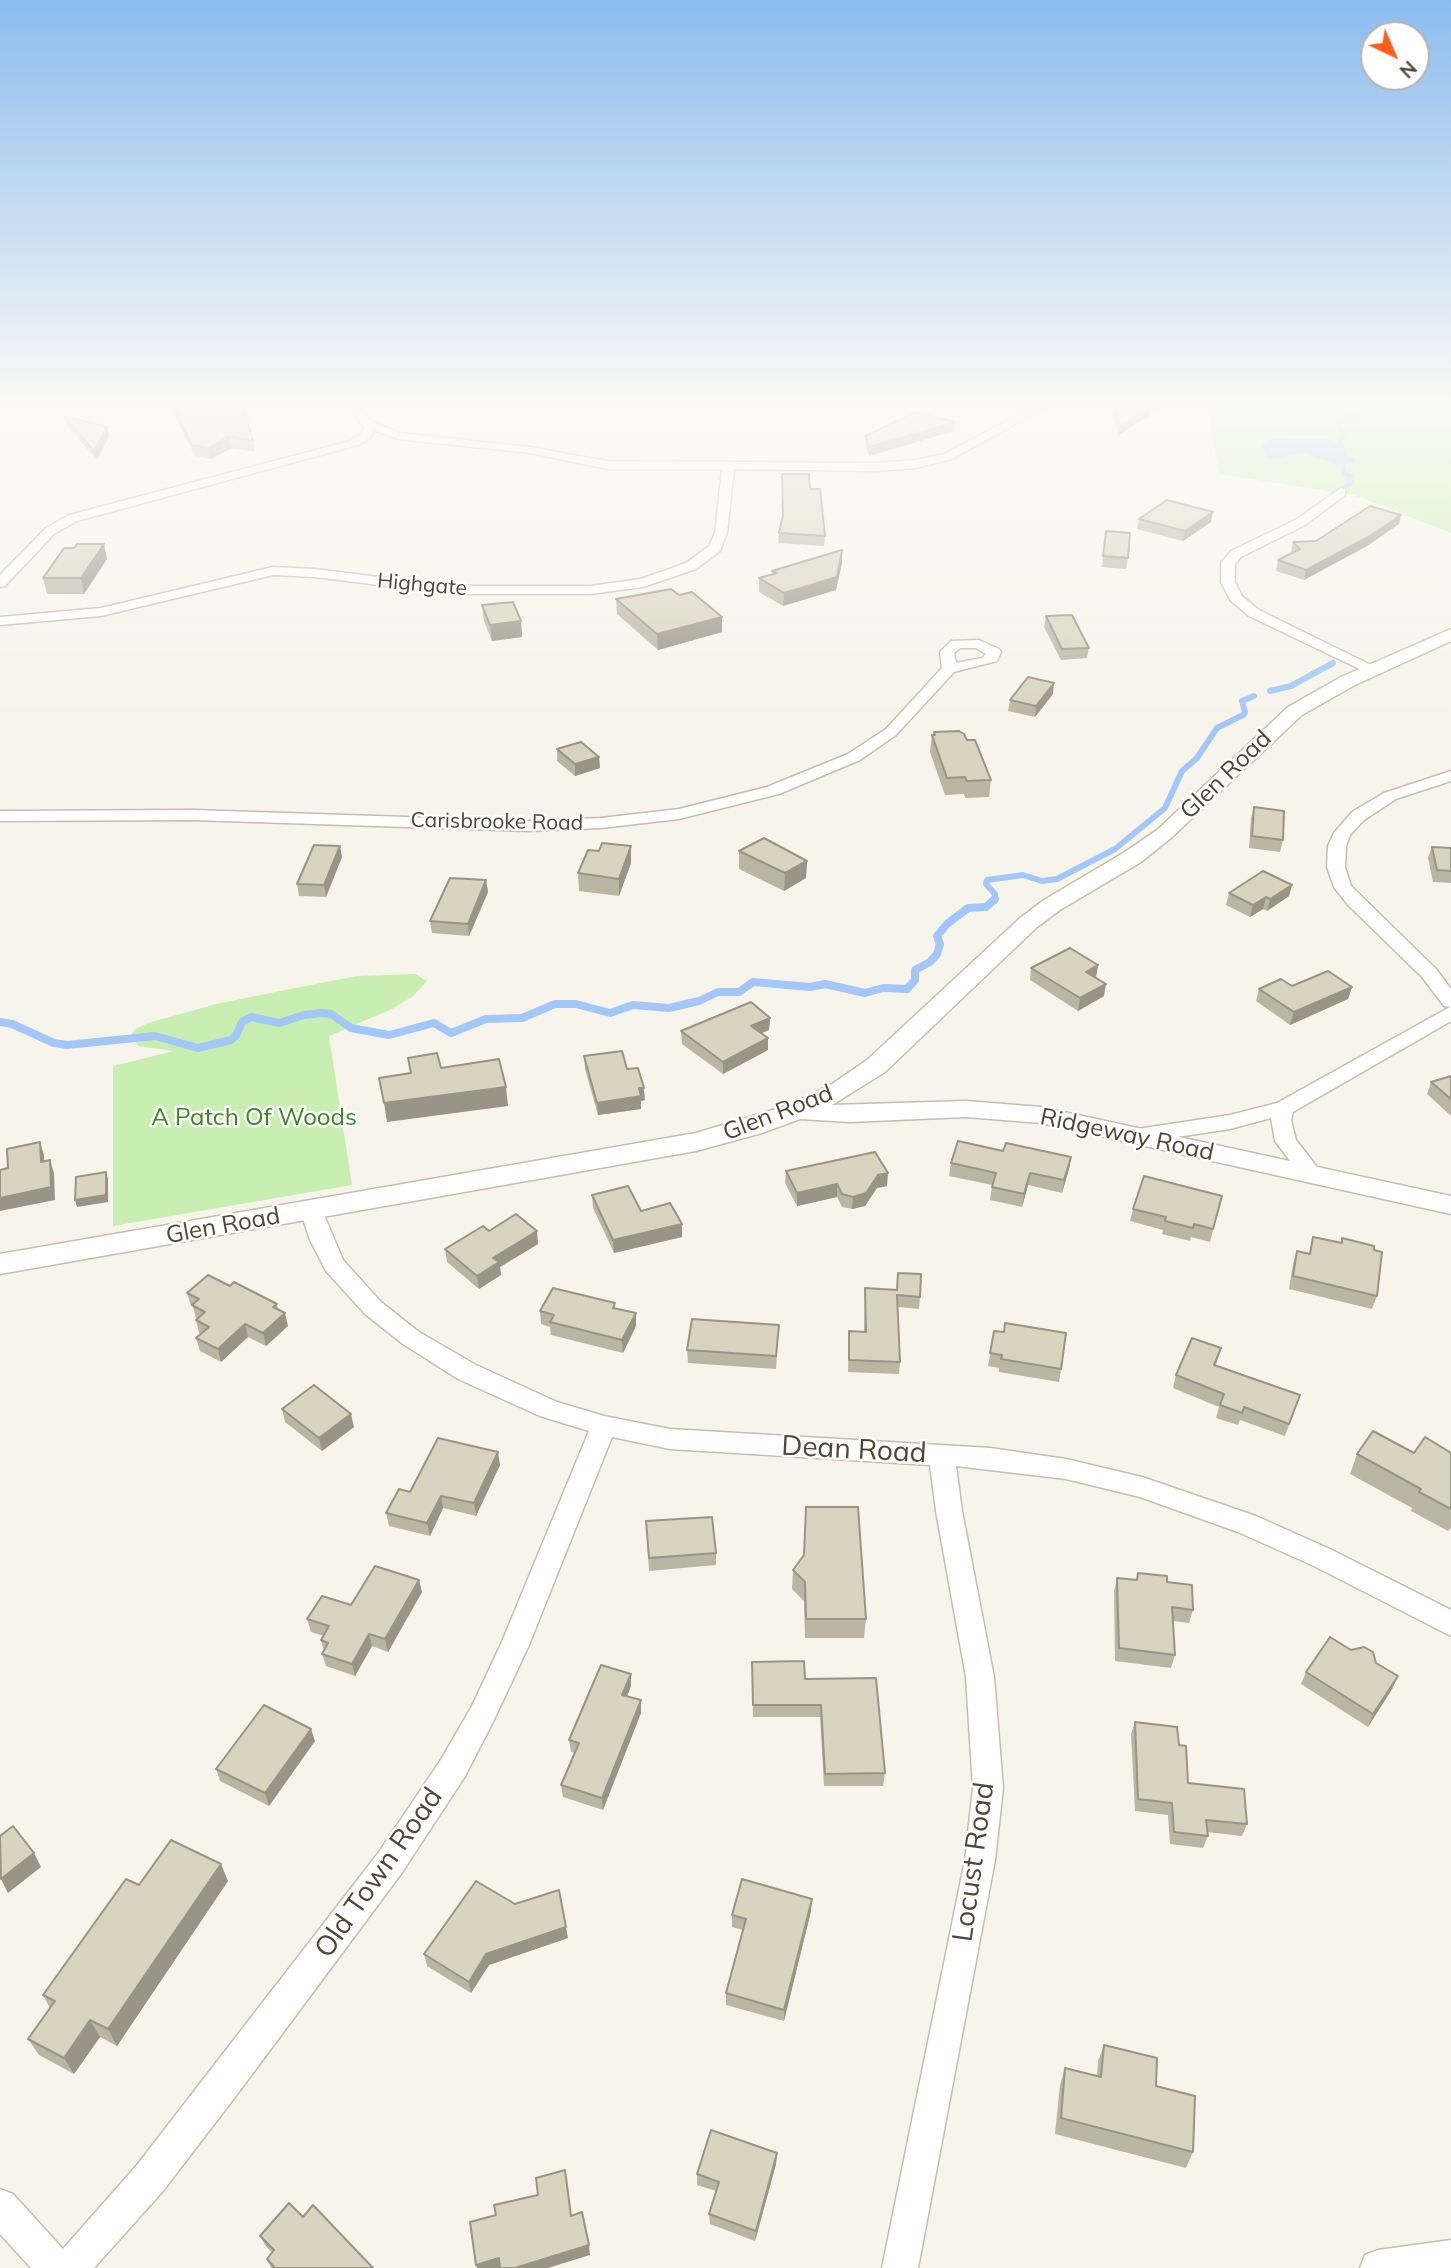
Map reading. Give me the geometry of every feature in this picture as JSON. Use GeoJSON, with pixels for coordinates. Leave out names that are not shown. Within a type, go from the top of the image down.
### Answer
{"type":"FeatureCollection","features":[{"type":"Feature","properties":{"kind":"street"},"geometry":{"type":"LineString","coordinates":[[0,583],[50,531],[72,518],[96,512]]}},
{"type":"Feature","properties":{"kind":"street","name":"Highgate"},"geometry":{"type":"LineString","coordinates":[[0,621],[101,612],[201,586],[273,571],[315,573],[450,590],[590,590],[635,585],[679,572],[715,548],[724,512]]}},
{"type":"Feature","properties":{"kind":"street"},"geometry":{"type":"LineString","coordinates":[[1315,512],[1236,554],[1228,563],[1227,582],[1236,598],[1254,613],[1372,671]]}},
{"type":"Feature","properties":{"kind":"street","name":"Glen Road"},"geometry":{"type":"LineString","coordinates":[[0,1264],[696,1142],[753,1127],[798,1111],[841,1090],[876,1066],[1028,923],[1155,841],[1289,716],[1319,697],[1451,634]]}},
{"type":"Feature","properties":{"kind":"street","name":"Carisbrooke Road"},"geometry":{"type":"LineString","coordinates":[[0,816],[193,814],[529,826],[593,823],[679,814],[773,791],[854,757],[891,732],[949,669]]}},
{"type":"Feature","properties":{"kind":"street"},"geometry":{"type":"LineString","coordinates":[[1451,776],[1390,796],[1358,816],[1342,833],[1337,846],[1336,867],[1343,887],[1354,901],[1429,972],[1451,1002]]}},
{"type":"Feature","properties":{"kind":"street"},"geometry":{"type":"LineString","coordinates":[[1137,1136],[1213,1125],[1284,1108],[1391,1050],[1451,1013]]}},
{"type":"Feature","properties":{"kind":"street"},"geometry":{"type":"LineString","coordinates":[[1284,1108],[1281,1119],[1286,1142],[1313,1176]]}},
{"type":"Feature","properties":{"kind":"street","name":"Ridgeway Road"},"geometry":{"type":"LineString","coordinates":[[798,1111],[850,1114],[941,1109],[1006,1111],[1075,1121],[1451,1205]]}},
{"type":"Feature","properties":{"kind":"street","name":"Dean Road"},"geometry":{"type":"LineString","coordinates":[[311,1210],[320,1240],[334,1265],[352,1288],[373,1308],[411,1338],[499,1389],[549,1409],[604,1426],[681,1440],[942,1455],[1066,1469],[1181,1499],[1247,1524],[1323,1558],[1451,1624]]}},
{"type":"Feature","properties":{"kind":"street","name":"Old Town Road"},"geometry":{"type":"LineString","coordinates":[[70,2268],[150,2178],[237,2066],[382,1873],[453,1768],[482,1716],[515,1645],[559,1531],[604,1426]]}},
{"type":"Feature","properties":{"kind":"street","name":"Locust Road"},"geometry":{"type":"LineString","coordinates":[[900,2268],[980,1860],[988,1788],[980,1677],[948,1511],[942,1455]]}},
{"type":"Feature","properties":{"kind":"street"},"geometry":{"type":"LineString","coordinates":[[6,2224],[56,2268]]}},
{"type":"Feature","properties":{"kind":"street"},"geometry":{"type":"LineString","coordinates":[[1378,2268],[1451,2258]]}},
{"type":"Feature","properties":{"kind":"green space"},"geometry":{"type":"Polygon","coordinates":[[[1397,512],[1451,512],[1451,533],[1397,512]]]}},
{"type":"Feature","properties":{"kind":"green space","name":"A Patch Of Woods"},"geometry":{"type":"Polygon","coordinates":[[[415,974],[427,981],[413,996],[392,1009],[329,1036],[352,1185],[113,1226],[113,1066],[174,1051],[138,1046],[131,1035],[135,1029],[216,1004],[285,990],[357,976],[415,974]]]}},
{"type":"Feature","properties":{"kind":"building"},"geometry":{"type":"Polygon","coordinates":[[[783,512],[822,512],[825,536],[779,533],[783,512]]]}},
{"type":"Feature","properties":{"kind":"building"},"geometry":{"type":"Polygon","coordinates":[[[1150,512],[1213,512],[1185,531],[1139,519],[1150,512]]]}},
{"type":"Feature","properties":{"kind":"building"},"geometry":{"type":"Polygon","coordinates":[[[1361,512],[1390,512],[1401,515],[1370,536],[1306,570],[1278,560],[1300,549],[1293,542],[1316,541],[1361,512]]]}},
{"type":"Feature","properties":{"kind":"building"},"geometry":{"type":"Polygon","coordinates":[[[1106,531],[1130,533],[1128,558],[1103,556],[1106,531]]]}},
{"type":"Feature","properties":{"kind":"building"},"geometry":{"type":"Polygon","coordinates":[[[77,544],[104,544],[81,578],[43,578],[64,548],[74,548],[77,544]]]}},
{"type":"Feature","properties":{"kind":"building"},"geometry":{"type":"Polygon","coordinates":[[[842,550],[837,577],[784,593],[759,578],[777,573],[772,571],[842,550]]]}},
{"type":"Feature","properties":{"kind":"building"},"geometry":{"type":"Polygon","coordinates":[[[671,589],[679,595],[692,592],[722,617],[657,634],[616,599],[671,589]]]}},
{"type":"Feature","properties":{"kind":"building"},"geometry":{"type":"Polygon","coordinates":[[[513,602],[521,621],[490,625],[482,605],[513,602]]]}},
{"type":"Feature","properties":{"kind":"building"},"geometry":{"type":"Polygon","coordinates":[[[1072,615],[1089,648],[1062,649],[1046,616],[1072,615]]]}},
{"type":"Feature","properties":{"kind":"building"},"geometry":{"type":"Polygon","coordinates":[[[1028,677],[1054,683],[1036,706],[1010,700],[1028,677]]]}},
{"type":"Feature","properties":{"kind":"building"},"geometry":{"type":"Polygon","coordinates":[[[959,731],[967,740],[975,740],[991,780],[947,778],[932,735],[935,735],[934,732],[959,731]]]}},
{"type":"Feature","properties":{"kind":"building"},"geometry":{"type":"Polygon","coordinates":[[[581,742],[599,757],[575,764],[557,749],[581,742]]]}},
{"type":"Feature","properties":{"kind":"building"},"geometry":{"type":"Polygon","coordinates":[[[1254,807],[1284,811],[1283,840],[1252,836],[1254,807]]]}},
{"type":"Feature","properties":{"kind":"building"},"geometry":{"type":"Polygon","coordinates":[[[764,838],[807,861],[785,873],[739,851],[764,838]]]}},
{"type":"Feature","properties":{"kind":"building"},"geometry":{"type":"Polygon","coordinates":[[[602,843],[631,846],[619,879],[578,873],[588,850],[599,851],[602,843]]]}},
{"type":"Feature","properties":{"kind":"building"},"geometry":{"type":"Polygon","coordinates":[[[314,845],[340,846],[324,885],[297,884],[314,845]]]}},
{"type":"Feature","properties":{"kind":"building"},"geometry":{"type":"Polygon","coordinates":[[[1432,847],[1451,848],[1451,871],[1437,870],[1432,847]]]}},
{"type":"Feature","properties":{"kind":"building"},"geometry":{"type":"Polygon","coordinates":[[[1263,871],[1292,885],[1270,899],[1266,897],[1253,905],[1229,893],[1263,871]]]}},
{"type":"Feature","properties":{"kind":"building"},"geometry":{"type":"Polygon","coordinates":[[[450,878],[486,880],[468,924],[430,921],[450,878]]]}},
{"type":"Feature","properties":{"kind":"building"},"geometry":{"type":"Polygon","coordinates":[[[1070,948],[1098,965],[1086,972],[1106,984],[1080,998],[1031,968],[1070,948]]]}},
{"type":"Feature","properties":{"kind":"building"},"geometry":{"type":"Polygon","coordinates":[[[1328,971],[1352,987],[1294,1012],[1259,989],[1281,979],[1292,986],[1328,971]]]}},
{"type":"Feature","properties":{"kind":"building"},"geometry":{"type":"Polygon","coordinates":[[[751,1002],[770,1018],[751,1026],[768,1038],[723,1062],[681,1031],[751,1002]]]}},
{"type":"Feature","properties":{"kind":"building"},"geometry":{"type":"Polygon","coordinates":[[[622,1051],[627,1069],[638,1068],[644,1088],[639,1088],[641,1096],[597,1103],[584,1056],[622,1051]]]}},
{"type":"Feature","properties":{"kind":"building"},"geometry":{"type":"Polygon","coordinates":[[[437,1053],[441,1068],[499,1059],[506,1087],[384,1103],[379,1078],[411,1073],[408,1058],[437,1053]]]}},
{"type":"Feature","properties":{"kind":"building"},"geometry":{"type":"Polygon","coordinates":[[[1451,1076],[1451,1099],[1431,1082],[1451,1076]]]}},
{"type":"Feature","properties":{"kind":"building"},"geometry":{"type":"Polygon","coordinates":[[[958,1141],[1003,1151],[1006,1143],[1071,1157],[1064,1180],[1030,1173],[1024,1194],[992,1187],[996,1173],[951,1163],[958,1141]]]}},
{"type":"Feature","properties":{"kind":"building"},"geometry":{"type":"Polygon","coordinates":[[[40,1142],[41,1162],[50,1160],[51,1187],[0,1198],[0,1170],[8,1168],[7,1149],[40,1142]]]}},
{"type":"Feature","properties":{"kind":"building"},"geometry":{"type":"Polygon","coordinates":[[[875,1152],[888,1173],[878,1175],[866,1193],[853,1197],[842,1194],[837,1184],[797,1193],[786,1171],[875,1152]]]}},
{"type":"Feature","properties":{"kind":"building"},"geometry":{"type":"Polygon","coordinates":[[[106,1172],[106,1195],[75,1200],[76,1177],[106,1172]]]}},
{"type":"Feature","properties":{"kind":"building"},"geometry":{"type":"Polygon","coordinates":[[[1144,1176],[1222,1196],[1213,1229],[1194,1224],[1193,1228],[1165,1221],[1166,1217],[1133,1209],[1144,1176]]]}},
{"type":"Feature","properties":{"kind":"building"},"geometry":{"type":"Polygon","coordinates":[[[628,1186],[641,1211],[670,1203],[682,1224],[613,1240],[592,1195],[628,1186]]]}},
{"type":"Feature","properties":{"kind":"building"},"geometry":{"type":"Polygon","coordinates":[[[516,1214],[537,1231],[493,1258],[499,1262],[477,1276],[445,1249],[483,1226],[489,1231],[516,1214]]]}},
{"type":"Feature","properties":{"kind":"building"},"geometry":{"type":"Polygon","coordinates":[[[1313,1237],[1342,1243],[1342,1238],[1374,1246],[1374,1250],[1382,1252],[1377,1296],[1293,1276],[1297,1251],[1310,1254],[1313,1237]]]}},
{"type":"Feature","properties":{"kind":"building"},"geometry":{"type":"Polygon","coordinates":[[[898,1273],[921,1274],[920,1297],[897,1295],[900,1362],[849,1360],[849,1331],[866,1332],[865,1288],[897,1290],[898,1273]]]}},
{"type":"Feature","properties":{"kind":"building"},"geometry":{"type":"Polygon","coordinates":[[[208,1275],[230,1286],[234,1282],[277,1304],[273,1307],[285,1313],[263,1333],[245,1324],[218,1349],[196,1338],[209,1327],[196,1320],[205,1312],[192,1305],[199,1299],[187,1293],[208,1275]]]}},
{"type":"Feature","properties":{"kind":"building"},"geometry":{"type":"Polygon","coordinates":[[[553,1288],[615,1303],[613,1308],[636,1313],[622,1340],[550,1322],[554,1315],[540,1311],[553,1288]]]}},
{"type":"Feature","properties":{"kind":"building"},"geometry":{"type":"Polygon","coordinates":[[[692,1319],[779,1325],[776,1356],[687,1350],[692,1319]]]}},
{"type":"Feature","properties":{"kind":"building"},"geometry":{"type":"Polygon","coordinates":[[[1005,1323],[1066,1333],[1061,1369],[1001,1359],[1002,1355],[990,1353],[994,1331],[1004,1332],[1005,1323]]]}},
{"type":"Feature","properties":{"kind":"building"},"geometry":{"type":"Polygon","coordinates":[[[1192,1338],[1221,1348],[1214,1365],[1300,1395],[1289,1424],[1244,1407],[1242,1413],[1220,1405],[1224,1394],[1176,1375],[1192,1338]]]}},
{"type":"Feature","properties":{"kind":"building"},"geometry":{"type":"Polygon","coordinates":[[[314,1385],[351,1414],[319,1438],[282,1409],[314,1385]]]}},
{"type":"Feature","properties":{"kind":"building"},"geometry":{"type":"Polygon","coordinates":[[[1373,1431],[1414,1453],[1425,1437],[1451,1453],[1451,1509],[1419,1492],[1421,1489],[1357,1454],[1373,1431]]]}},
{"type":"Feature","properties":{"kind":"building"},"geometry":{"type":"Polygon","coordinates":[[[438,1438],[498,1452],[474,1503],[441,1496],[427,1523],[386,1513],[399,1489],[410,1492],[438,1438]]]}},
{"type":"Feature","properties":{"kind":"building"},"geometry":{"type":"Polygon","coordinates":[[[806,1507],[858,1507],[866,1619],[806,1619],[805,1582],[793,1570],[804,1555],[806,1507]]]}},
{"type":"Feature","properties":{"kind":"building"},"geometry":{"type":"Polygon","coordinates":[[[712,1517],[716,1553],[649,1558],[646,1521],[712,1517]]]}},
{"type":"Feature","properties":{"kind":"building"},"geometry":{"type":"Polygon","coordinates":[[[375,1566],[419,1580],[385,1639],[369,1634],[352,1664],[322,1654],[328,1643],[321,1640],[329,1626],[307,1619],[322,1596],[351,1605],[375,1566]]]}},
{"type":"Feature","properties":{"kind":"building"},"geometry":{"type":"Polygon","coordinates":[[[1138,1573],[1167,1576],[1167,1582],[1192,1585],[1193,1610],[1172,1607],[1175,1655],[1119,1648],[1117,1578],[1137,1580],[1138,1573]]]}},
{"type":"Feature","properties":{"kind":"building"},"geometry":{"type":"Polygon","coordinates":[[[1330,1637],[1351,1650],[1364,1647],[1373,1652],[1376,1663],[1398,1676],[1373,1714],[1306,1672],[1330,1637]]]}},
{"type":"Feature","properties":{"kind":"building"},"geometry":{"type":"Polygon","coordinates":[[[804,1661],[805,1679],[876,1678],[885,1773],[825,1774],[821,1705],[753,1705],[752,1662],[804,1661]]]}},
{"type":"Feature","properties":{"kind":"building"},"geometry":{"type":"Polygon","coordinates":[[[601,1665],[631,1674],[622,1695],[641,1700],[602,1798],[561,1785],[579,1743],[569,1740],[601,1665]]]}},
{"type":"Feature","properties":{"kind":"building"},"geometry":{"type":"Polygon","coordinates":[[[264,1705],[311,1729],[265,1793],[216,1769],[264,1705]]]}},
{"type":"Feature","properties":{"kind":"building"},"geometry":{"type":"Polygon","coordinates":[[[1135,1722],[1177,1727],[1179,1745],[1186,1746],[1188,1783],[1244,1789],[1247,1824],[1206,1820],[1208,1836],[1174,1832],[1172,1803],[1138,1799],[1135,1722]]]}},
{"type":"Feature","properties":{"kind":"building"},"geometry":{"type":"Polygon","coordinates":[[[13,1826],[34,1853],[1,1879],[0,1836],[13,1826]]]}},
{"type":"Feature","properties":{"kind":"building"},"geometry":{"type":"Polygon","coordinates":[[[171,1840],[221,1864],[108,2029],[90,2020],[64,2058],[28,2039],[55,2001],[43,1995],[126,1879],[139,1885],[171,1840]]]}},
{"type":"Feature","properties":{"kind":"building"},"geometry":{"type":"Polygon","coordinates":[[[742,1879],[812,1899],[784,2010],[726,1993],[746,1919],[732,1915],[742,1879]]]}},
{"type":"Feature","properties":{"kind":"building"},"geometry":{"type":"Polygon","coordinates":[[[476,1881],[515,1904],[559,1890],[566,1927],[486,1954],[469,1982],[424,1954],[476,1881]]]}},
{"type":"Feature","properties":{"kind":"building"},"geometry":{"type":"Polygon","coordinates":[[[1104,2045],[1157,2058],[1156,2086],[1195,2096],[1193,2152],[1061,2118],[1065,2068],[1101,2077],[1104,2045]]]}},
{"type":"Feature","properties":{"kind":"building"},"geometry":{"type":"Polygon","coordinates":[[[711,2130],[777,2153],[756,2231],[709,2214],[719,2182],[697,2174],[711,2130]]]}},
{"type":"Feature","properties":{"kind":"building"},"geometry":{"type":"Polygon","coordinates":[[[565,2170],[571,2216],[582,2212],[589,2245],[515,2268],[500,2268],[499,2258],[476,2265],[470,2222],[496,2215],[494,2205],[538,2195],[536,2178],[565,2170]]]}},
{"type":"Feature","properties":{"kind":"building"},"geometry":{"type":"Polygon","coordinates":[[[289,2203],[303,2217],[313,2205],[373,2268],[275,2268],[267,2259],[274,2250],[260,2236],[289,2203]]]}},
{"type":"Feature","properties":{"kind":"waterway"},"geometry":{"type":"LineString","coordinates":[[1270,691],[1291,686],[1333,663]]}},
{"type":"Feature","properties":{"kind":"waterway"},"geometry":{"type":"LineString","coordinates":[[995,899],[995,894],[986,884],[987,880],[1023,875],[1042,881],[1057,879],[1115,849],[1165,808],[1182,771],[1197,758],[1217,728],[1243,715],[1245,712],[1242,701],[1254,696]]}},
{"type":"Feature","properties":{"kind":"waterway"},"geometry":{"type":"LineString","coordinates":[[0,1022],[12,1024],[54,1043],[67,1045],[155,1036],[198,1048],[231,1040],[236,1036],[242,1022],[251,1017],[279,1023],[304,1015],[322,1013],[331,1014],[351,1028],[389,1035],[434,1023],[451,1033],[486,1019],[522,1018],[555,1004],[576,1004],[610,1013],[633,1005],[669,1008],[699,1001],[718,992],[739,992],[753,982],[810,987],[825,984],[865,993],[883,988],[907,989],[915,980],[915,970],[930,962],[937,954],[940,944],[937,936],[947,924],[968,908],[986,907],[995,899]]}}]}
